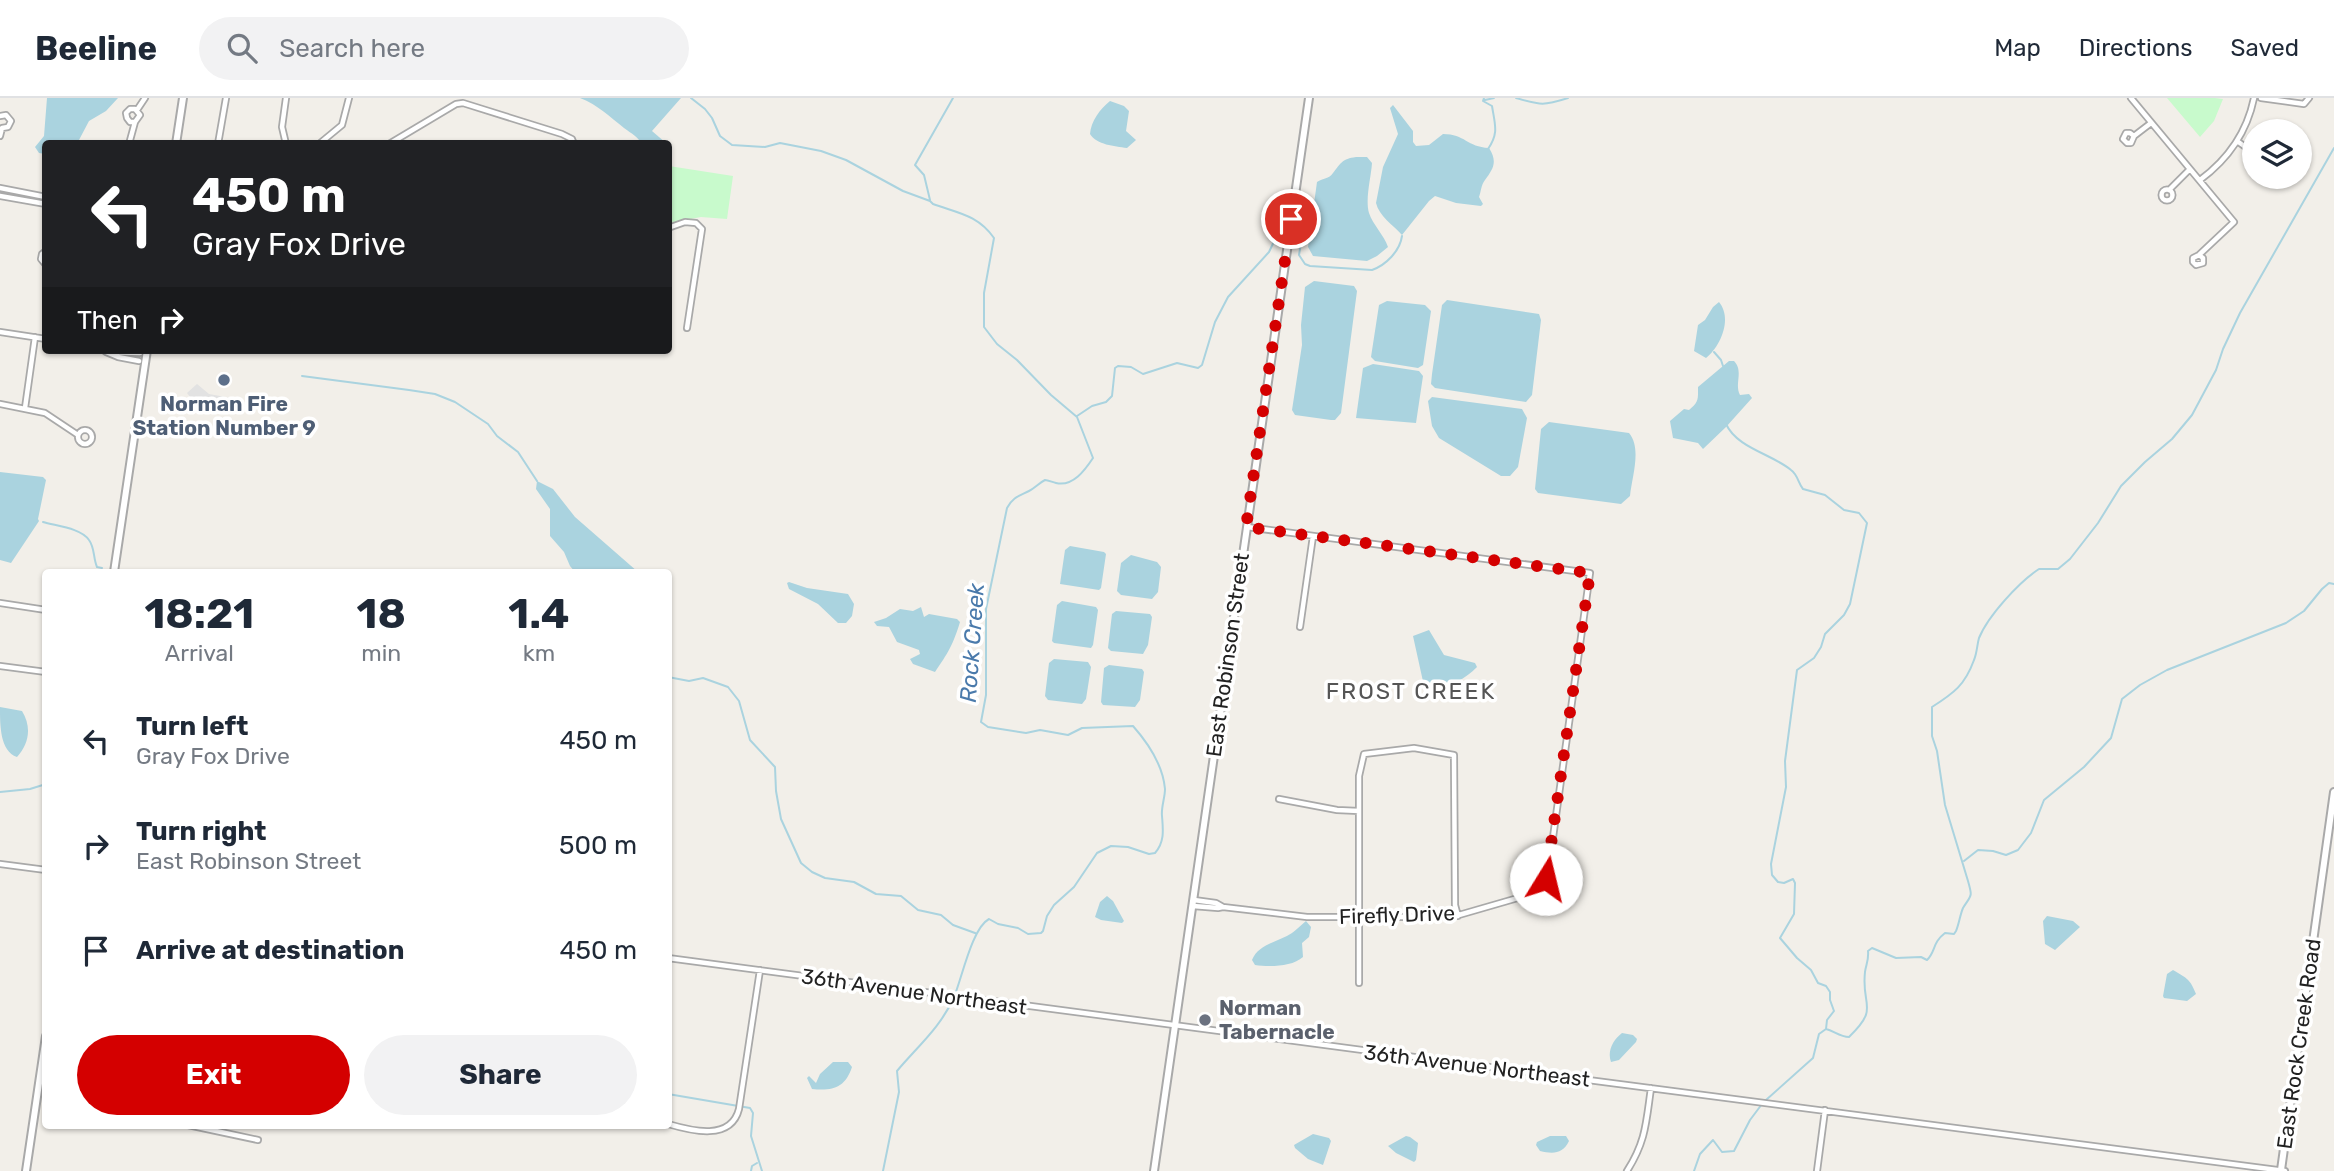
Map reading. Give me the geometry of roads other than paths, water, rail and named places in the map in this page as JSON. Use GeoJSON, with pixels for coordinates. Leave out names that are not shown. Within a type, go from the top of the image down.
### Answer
{"type":"FeatureCollection","features":[{"type":"Feature","properties":{"kind":"street"},"geometry":{"type":"LineString","coordinates":[[137,110],[145,98]]}},
{"type":"Feature","properties":{"kind":"street"},"geometry":{"type":"LineString","coordinates":[[177,140],[183,98]]}},
{"type":"Feature","properties":{"kind":"street"},"geometry":{"type":"LineString","coordinates":[[219,140],[226,98]]}},
{"type":"Feature","properties":{"kind":"street"},"geometry":{"type":"LineString","coordinates":[[285,140],[282,127],[286,98]]}},
{"type":"Feature","properties":{"kind":"street"},"geometry":{"type":"LineString","coordinates":[[324,140],[342,125],[349,98]]}},
{"type":"Feature","properties":{"kind":"street","name":"East Robinson Street"},"geometry":{"type":"LineString","coordinates":[[1154,1171],[1309,98]]}},
{"type":"Feature","properties":{"kind":"street"},"geometry":{"type":"LineString","coordinates":[[2131,98],[2234,222],[2199,255]]}},
{"type":"Feature","properties":{"kind":"street"},"geometry":{"type":"LineString","coordinates":[[2200,180],[2222,160],[2237,141],[2254,98]]}},
{"type":"Feature","properties":{"kind":"street"},"geometry":{"type":"LineString","coordinates":[[2261,98],[2299,100],[2307,103],[2309,98]]}},
{"type":"Feature","properties":{"kind":"street"},"geometry":{"type":"LineString","coordinates":[[395,140],[456,104],[463,103],[562,134],[572,140]]}},
{"type":"Feature","properties":{"kind":"street"},"geometry":{"type":"LineString","coordinates":[[135,122],[128,120],[127,113],[133,108],[137,110]]}},
{"type":"Feature","properties":{"kind":"street"},"geometry":{"type":"LineString","coordinates":[[130,140],[135,122],[140,117],[137,110]]}},
{"type":"Feature","properties":{"kind":"street"},"geometry":{"type":"LineString","coordinates":[[0,116],[6,115],[11,121],[8,127],[1,128],[0,136]]}},
{"type":"Feature","properties":{"kind":"street"},"geometry":{"type":"LineString","coordinates":[[2134,136],[2151,123]]}},
{"type":"Feature","properties":{"kind":"street"},"geometry":{"type":"LineString","coordinates":[[2237,141],[2242,145]]}},
{"type":"Feature","properties":{"kind":"street"},"geometry":{"type":"LineString","coordinates":[[2169,190],[2190,169]]}},
{"type":"Feature","properties":{"kind":"street"},"geometry":{"type":"LineString","coordinates":[[0,188],[42,196]]}},
{"type":"Feature","properties":{"kind":"street"},"geometry":{"type":"LineString","coordinates":[[0,195],[42,203]]}},
{"type":"Feature","properties":{"kind":"street"},"geometry":{"type":"LineString","coordinates":[[672,227],[685,222],[696,223],[702,229],[687,328]]}},
{"type":"Feature","properties":{"kind":"street"},"geometry":{"type":"LineString","coordinates":[[0,332],[42,338]]}},
{"type":"Feature","properties":{"kind":"street"},"geometry":{"type":"LineString","coordinates":[[25,408],[35,337]]}},
{"type":"Feature","properties":{"kind":"street"},"geometry":{"type":"LineString","coordinates":[[111,354],[139,361]]}},
{"type":"Feature","properties":{"kind":"street"},"geometry":{"type":"LineString","coordinates":[[114,569],[143,354]]}},
{"type":"Feature","properties":{"kind":"street"},"geometry":{"type":"LineString","coordinates":[[0,404],[52,416],[78,435]]}},
{"type":"Feature","properties":{"kind":"street"},"geometry":{"type":"LineString","coordinates":[[1246,527],[1313,536],[1300,627]]}},
{"type":"Feature","properties":{"kind":"street","name":"Firefly Drive"},"geometry":{"type":"LineString","coordinates":[[1192,902],[1216,903],[1300,917],[1458,916],[1535,893],[1546,879],[1590,573],[1313,536]]}},
{"type":"Feature","properties":{"kind":"street"},"geometry":{"type":"LineString","coordinates":[[0,603],[42,609]]}},
{"type":"Feature","properties":{"kind":"street"},"geometry":{"type":"LineString","coordinates":[[0,666],[42,671]]}},
{"type":"Feature","properties":{"kind":"street"},"geometry":{"type":"LineString","coordinates":[[1359,983],[1359,768],[1364,754],[1414,748],[1454,755],[1455,905],[1458,916]]}},
{"type":"Feature","properties":{"kind":"street","name":"East Rock Creek Road"},"geometry":{"type":"LineString","coordinates":[[2283,1171],[2334,792]]}},
{"type":"Feature","properties":{"kind":"street"},"geometry":{"type":"LineString","coordinates":[[1279,799],[1337,810],[1359,811]]}},
{"type":"Feature","properties":{"kind":"street"},"geometry":{"type":"LineString","coordinates":[[0,864],[42,869]]}},
{"type":"Feature","properties":{"kind":"street","name":"36th Avenue Northeast"},"geometry":{"type":"LineString","coordinates":[[672,959],[1174,1028],[2283,1171]]}},
{"type":"Feature","properties":{"kind":"street"},"geometry":{"type":"LineString","coordinates":[[672,1126],[703,1132],[727,1127],[735,1121],[760,971]]}},
{"type":"Feature","properties":{"kind":"street"},"geometry":{"type":"LineString","coordinates":[[26,1171],[42,1067]]}},
{"type":"Feature","properties":{"kind":"street"},"geometry":{"type":"LineString","coordinates":[[1627,1171],[1644,1137],[1651,1088]]}},
{"type":"Feature","properties":{"kind":"street"},"geometry":{"type":"LineString","coordinates":[[1817,1171],[1825,1110]]}},
{"type":"Feature","properties":{"kind":"street"},"geometry":{"type":"LineString","coordinates":[[200,1129],[258,1140]]}},
{"type":"Feature","properties":{"kind":"water"},"geometry":{"type":"Polygon","coordinates":[[[47,98],[118,98],[106,111],[89,121],[79,140],[42,140],[42,154],[39,153],[35,147],[44,136],[47,98]]]}},
{"type":"Feature","properties":{"kind":"water"},"geometry":{"type":"Polygon","coordinates":[[[580,98],[681,98],[652,131],[662,140],[639,140],[592,104],[580,98]]]}},
{"type":"Feature","properties":{"kind":"water"},"geometry":{"type":"Polygon","coordinates":[[[1110,101],[1129,111],[1126,131],[1136,140],[1127,148],[1101,143],[1090,134],[1092,124],[1110,101]]]}},
{"type":"Feature","properties":{"kind":"water"},"geometry":{"type":"Polygon","coordinates":[[[1393,105],[1413,131],[1413,142],[1416,146],[1429,145],[1443,134],[1489,148],[1493,165],[1482,186],[1479,197],[1483,204],[1481,206],[1456,203],[1435,196],[1402,235],[1383,216],[1376,203],[1383,167],[1398,134],[1390,108],[1393,105]]]}},
{"type":"Feature","properties":{"kind":"water"},"geometry":{"type":"Polygon","coordinates":[[[1367,157],[1372,163],[1368,207],[1388,247],[1367,261],[1313,256],[1308,247],[1317,182],[1330,176],[1345,160],[1367,157]]]}},
{"type":"Feature","properties":{"kind":"water"},"geometry":{"type":"Polygon","coordinates":[[[1314,281],[1354,286],[1357,291],[1341,413],[1335,420],[1295,415],[1292,410],[1302,345],[1305,287],[1314,281]]]}},
{"type":"Feature","properties":{"kind":"water"},"geometry":{"type":"Polygon","coordinates":[[[1447,300],[1539,314],[1541,320],[1532,395],[1526,402],[1435,388],[1431,384],[1442,305],[1447,300]]]}},
{"type":"Feature","properties":{"kind":"water"},"geometry":{"type":"Polygon","coordinates":[[[1387,301],[1425,305],[1431,311],[1423,365],[1418,368],[1375,361],[1371,357],[1379,305],[1387,301]]]}},
{"type":"Feature","properties":{"kind":"water"},"geometry":{"type":"Polygon","coordinates":[[[1719,302],[1725,316],[1725,324],[1720,340],[1706,358],[1694,351],[1698,325],[1719,302]]]}},
{"type":"Feature","properties":{"kind":"water"},"geometry":{"type":"Polygon","coordinates":[[[1729,361],[1734,361],[1737,365],[1740,395],[1749,394],[1752,398],[1703,449],[1698,443],[1673,438],[1670,421],[1684,409],[1689,410],[1695,405],[1698,387],[1729,361]]]}},
{"type":"Feature","properties":{"kind":"water"},"geometry":{"type":"Polygon","coordinates":[[[1373,364],[1419,371],[1423,376],[1416,423],[1356,418],[1363,368],[1373,364]]]}},
{"type":"Feature","properties":{"kind":"water"},"geometry":{"type":"Polygon","coordinates":[[[1432,397],[1522,409],[1527,418],[1518,467],[1510,476],[1501,476],[1439,438],[1432,426],[1428,401],[1432,397]]]}},
{"type":"Feature","properties":{"kind":"water"},"geometry":{"type":"Polygon","coordinates":[[[1549,422],[1629,433],[1636,455],[1630,496],[1621,504],[1538,493],[1535,489],[1541,429],[1549,422]]]}},
{"type":"Feature","properties":{"kind":"water"},"geometry":{"type":"Polygon","coordinates":[[[0,472],[43,477],[46,480],[39,521],[11,563],[0,560],[0,472]]]}},
{"type":"Feature","properties":{"kind":"water"},"geometry":{"type":"Polygon","coordinates":[[[537,481],[553,489],[575,517],[635,569],[572,569],[564,552],[550,536],[550,509],[536,489],[537,481]]]}},
{"type":"Feature","properties":{"kind":"water"},"geometry":{"type":"Polygon","coordinates":[[[1070,546],[1106,554],[1099,590],[1060,584],[1065,550],[1070,546]]]}},
{"type":"Feature","properties":{"kind":"water"},"geometry":{"type":"Polygon","coordinates":[[[1131,555],[1157,562],[1161,567],[1158,592],[1152,599],[1121,595],[1117,591],[1121,563],[1131,555]]]}},
{"type":"Feature","properties":{"kind":"water"},"geometry":{"type":"Polygon","coordinates":[[[789,582],[807,588],[848,594],[854,604],[852,616],[846,623],[838,623],[818,604],[789,589],[789,582]]]}},
{"type":"Feature","properties":{"kind":"water"},"geometry":{"type":"Polygon","coordinates":[[[1062,601],[1096,607],[1098,610],[1091,648],[1052,641],[1057,605],[1062,601]]]}},
{"type":"Feature","properties":{"kind":"water"},"geometry":{"type":"Polygon","coordinates":[[[921,607],[924,617],[929,614],[957,619],[960,622],[950,648],[935,672],[913,664],[910,659],[920,654],[919,650],[897,642],[889,627],[877,626],[874,622],[900,609],[913,611],[921,607]]]}},
{"type":"Feature","properties":{"kind":"water"},"geometry":{"type":"Polygon","coordinates":[[[1116,611],[1150,614],[1152,617],[1148,645],[1143,654],[1111,651],[1108,648],[1112,614],[1116,611]]]}},
{"type":"Feature","properties":{"kind":"water"},"geometry":{"type":"Polygon","coordinates":[[[1429,630],[1444,655],[1475,663],[1477,667],[1453,684],[1424,686],[1413,636],[1429,630]]]}},
{"type":"Feature","properties":{"kind":"water"},"geometry":{"type":"Polygon","coordinates":[[[1054,659],[1088,662],[1091,667],[1086,699],[1082,704],[1048,700],[1045,696],[1049,663],[1054,659]]]}},
{"type":"Feature","properties":{"kind":"water"},"geometry":{"type":"Polygon","coordinates":[[[1109,665],[1142,669],[1144,672],[1140,700],[1135,707],[1103,705],[1101,702],[1104,668],[1109,665]]]}},
{"type":"Feature","properties":{"kind":"water"},"geometry":{"type":"Polygon","coordinates":[[[0,707],[22,711],[25,717],[28,735],[17,757],[11,754],[4,744],[0,707]]]}},
{"type":"Feature","properties":{"kind":"water"},"geometry":{"type":"Polygon","coordinates":[[[1107,896],[1113,901],[1124,921],[1122,923],[1095,917],[1100,902],[1107,896]]]}},
{"type":"Feature","properties":{"kind":"water"},"geometry":{"type":"Polygon","coordinates":[[[2047,916],[2073,921],[2080,927],[2055,950],[2045,944],[2043,921],[2047,916]]]}},
{"type":"Feature","properties":{"kind":"water"},"geometry":{"type":"Polygon","coordinates":[[[1306,921],[1311,927],[1309,937],[1302,943],[1303,957],[1287,964],[1255,965],[1252,960],[1259,950],[1292,933],[1306,921]]]}},
{"type":"Feature","properties":{"kind":"water"},"geometry":{"type":"Polygon","coordinates":[[[2173,970],[2188,980],[2194,989],[2196,994],[2187,1001],[2163,996],[2167,974],[2173,970]]]}},
{"type":"Feature","properties":{"kind":"water"},"geometry":{"type":"Polygon","coordinates":[[[1622,1033],[1633,1035],[1637,1039],[1636,1042],[1619,1060],[1611,1062],[1612,1046],[1622,1033]]]}},
{"type":"Feature","properties":{"kind":"water"},"geometry":{"type":"Polygon","coordinates":[[[833,1062],[848,1062],[852,1067],[846,1080],[837,1087],[812,1089],[807,1078],[809,1076],[816,1083],[820,1074],[833,1062]]]}},
{"type":"Feature","properties":{"kind":"water"},"geometry":{"type":"Polygon","coordinates":[[[1313,1134],[1331,1141],[1323,1165],[1308,1159],[1294,1145],[1313,1134]]]}},
{"type":"Feature","properties":{"kind":"water"},"geometry":{"type":"Polygon","coordinates":[[[1406,1136],[1418,1143],[1414,1162],[1388,1146],[1406,1136]]]}},
{"type":"Feature","properties":{"kind":"water"},"geometry":{"type":"Polygon","coordinates":[[[1550,1136],[1566,1136],[1569,1141],[1557,1152],[1540,1151],[1537,1142],[1550,1136]]]}},
{"type":"Feature","properties":{"kind":"waterway","name":"Rock Creek"},"geometry":{"type":"LineString","coordinates":[[691,98],[705,109],[720,136],[732,145],[765,147],[780,143],[821,151],[846,160],[903,191],[967,216],[981,224],[994,238],[984,293],[984,327],[997,344],[1077,417],[1093,458],[1073,480],[1062,484],[1045,480],[1014,499],[1007,508],[986,609],[986,695],[981,722],[988,727],[1026,733],[1040,730],[1068,735],[1082,728],[1133,726],[1154,755],[1164,780],[1163,835],[1155,853],[1111,846],[1097,853],[1074,887],[1054,905],[1041,933],[1028,934],[989,919],[977,932],[949,1008],[897,1071],[899,1092],[883,1171]]}},
{"type":"Feature","properties":{"kind":"waterway","name":"Rock Creek"},"geometry":{"type":"LineString","coordinates":[[930,200],[924,175],[915,165],[953,98]]}},
{"type":"Feature","properties":{"kind":"waterway"},"geometry":{"type":"LineString","coordinates":[[1484,98],[1483,101],[1492,106],[1495,124],[1494,138],[1488,149]]}},
{"type":"Feature","properties":{"kind":"waterway"},"geometry":{"type":"LineString","coordinates":[[1485,100],[1494,98]]}},
{"type":"Feature","properties":{"kind":"waterway"},"geometry":{"type":"LineString","coordinates":[[1516,98],[1542,104],[1568,98]]}},
{"type":"Feature","properties":{"kind":"waterway"},"geometry":{"type":"LineString","coordinates":[[1826,1029],[1849,1037],[1864,1019],[1867,1012],[1864,984],[1868,951],[1872,948],[1896,958],[1921,957],[1927,960],[1945,933],[1954,934],[1971,894],[1945,805],[1937,751],[1932,736],[1932,707],[1953,693],[1963,682],[1971,669],[1983,629],[2005,600],[2039,569],[2058,569],[2070,559],[2098,523],[2121,486],[2172,439],[2192,415],[2216,370],[2240,313],[2334,148]]}},
{"type":"Feature","properties":{"kind":"waterway"},"geometry":{"type":"LineString","coordinates":[[1294,215],[1304,208],[1306,213],[1299,255],[1305,264],[1310,266],[1372,270],[1392,257],[1402,236]]}},
{"type":"Feature","properties":{"kind":"waterway"},"geometry":{"type":"LineString","coordinates":[[1077,416],[1092,406],[1106,402],[1112,396],[1115,368],[1118,366],[1131,367],[1143,374],[1177,363],[1198,368],[1202,365],[1215,322],[1228,297],[1269,252],[1289,218]]}},
{"type":"Feature","properties":{"kind":"waterway"},"geometry":{"type":"LineString","coordinates":[[1714,352],[1723,366]]}},
{"type":"Feature","properties":{"kind":"waterway"},"geometry":{"type":"LineString","coordinates":[[302,376],[435,394],[455,402],[488,424],[497,436],[518,452],[537,481]]}},
{"type":"Feature","properties":{"kind":"waterway"},"geometry":{"type":"LineString","coordinates":[[1726,424],[1746,445],[1791,470],[1803,489],[1825,495],[1844,510],[1859,513],[1867,523],[1850,604],[1844,615],[1825,634],[1814,658],[1797,670],[1785,761],[1786,787],[1771,864],[1772,875],[1778,882],[1784,883],[1793,879],[1795,883],[1794,914],[1780,938],[1811,970],[1818,983],[1826,986],[1834,1011],[1827,1020],[1826,1029],[1819,1034],[1813,1058],[1766,1100]]}},
{"type":"Feature","properties":{"kind":"waterway"},"geometry":{"type":"LineString","coordinates":[[43,522],[74,530],[85,536],[92,546],[97,567],[102,568]]}},
{"type":"Feature","properties":{"kind":"waterway"},"geometry":{"type":"LineString","coordinates":[[1964,861],[1978,850],[2006,855],[2018,850],[2031,833],[2044,800],[2084,767],[2111,738],[2122,699],[2140,685],[2167,670],[2286,623],[2304,611],[2329,583],[2334,584]]}},
{"type":"Feature","properties":{"kind":"waterway"},"geometry":{"type":"LineString","coordinates":[[672,678],[689,681],[703,678],[728,687],[739,701],[750,740],[775,767],[781,819],[801,863],[825,878],[854,882],[876,894],[901,896],[918,910],[941,915],[953,925],[975,933]]}},
{"type":"Feature","properties":{"kind":"waterway"},"geometry":{"type":"LineString","coordinates":[[0,792],[42,785]]}},
{"type":"Feature","properties":{"kind":"waterway"},"geometry":{"type":"LineString","coordinates":[[672,1095],[750,1108],[753,1113],[751,1136],[762,1171]]}},
{"type":"Feature","properties":{"kind":"waterway"},"geometry":{"type":"LineString","coordinates":[[1694,1171],[1700,1154],[1713,1140],[1722,1152],[1734,1151],[1750,1120],[1762,1104]]}},
{"type":"Feature","properties":{"kind":"waterway"},"geometry":{"type":"LineString","coordinates":[[751,1171],[752,1166],[757,1163]]}},
{"type":"Feature","properties":{"kind":"place","name":"Norman Fire Station Number 9"},"geometry":{"type":"Point","coordinates":[224,380]}},
{"type":"Feature","properties":{"kind":"place","name":"Norman Tabernacle"},"geometry":{"type":"Point","coordinates":[1205,1020]}},
{"type":"Feature","properties":{"kind":"district","name":"FROST CREEK"},"geometry":{"type":"Point","coordinates":[1411,691]}}]}
